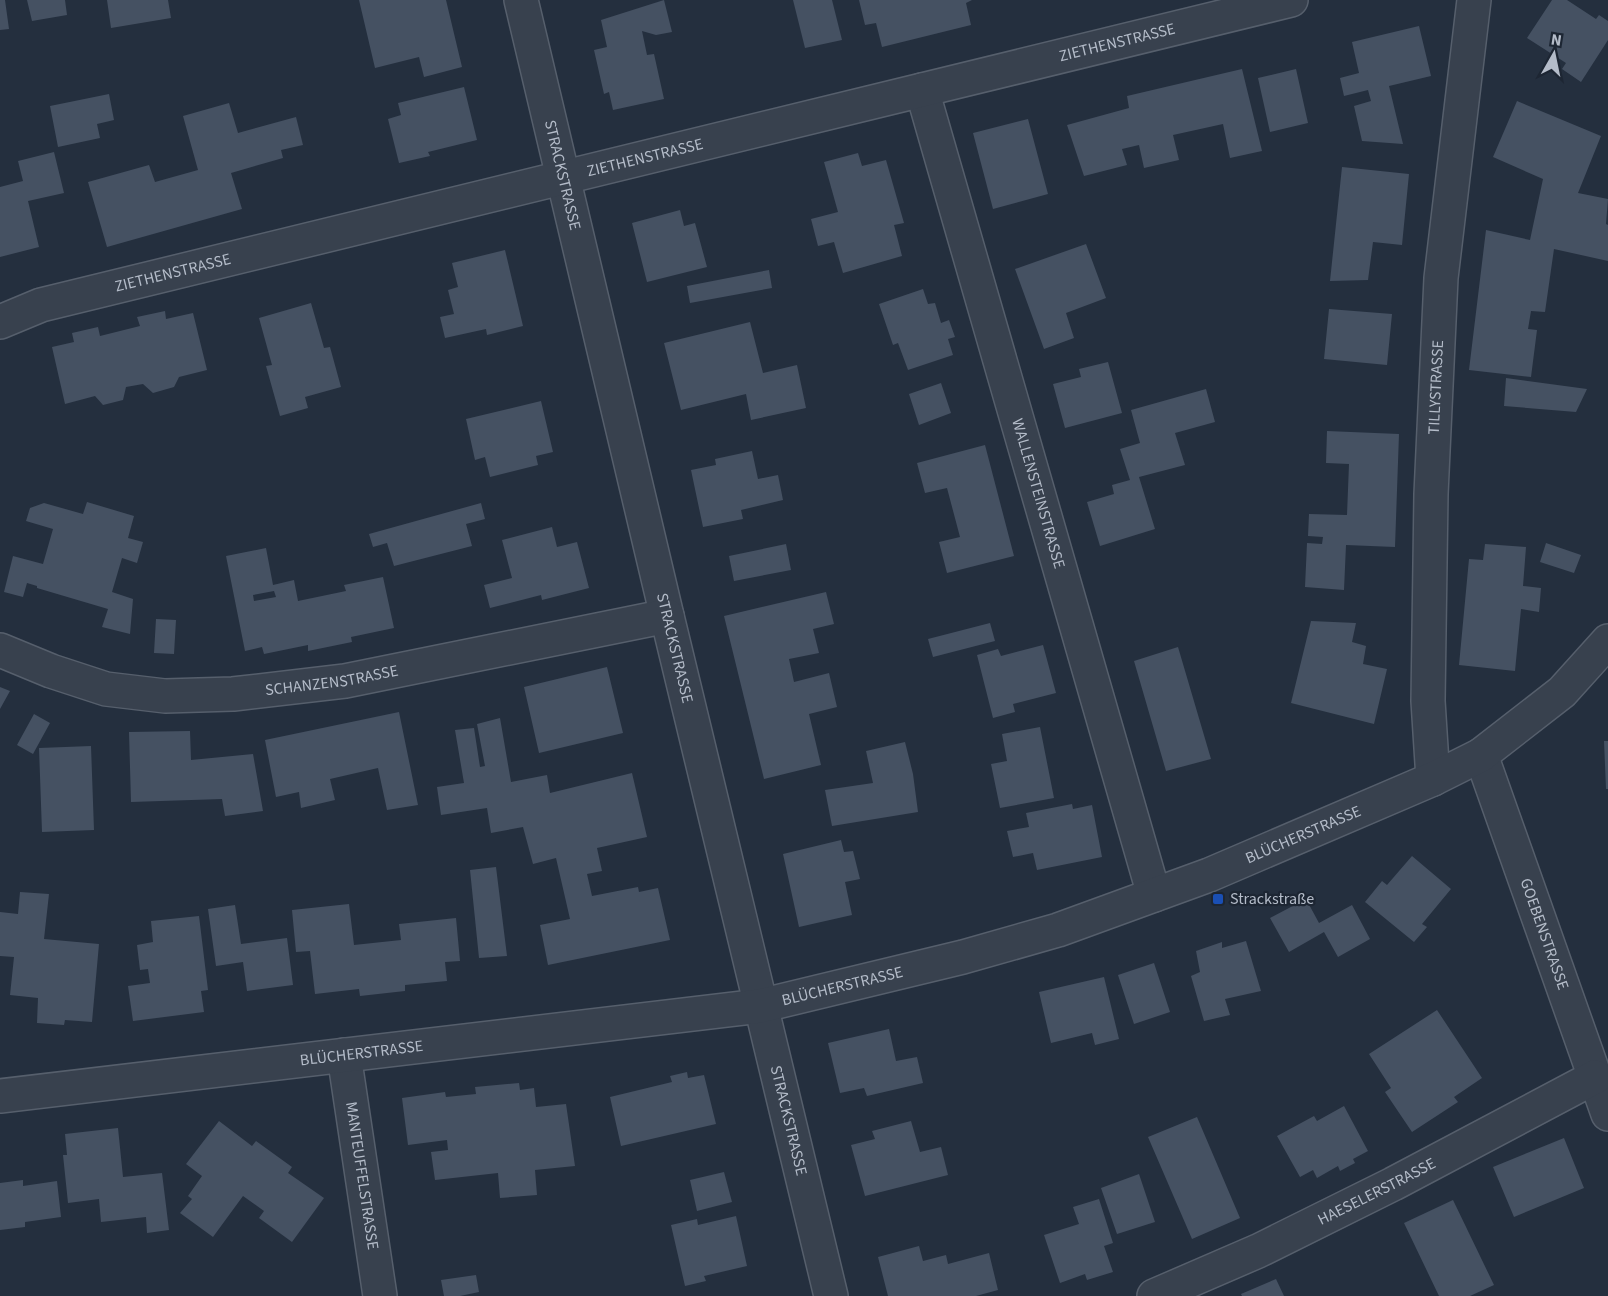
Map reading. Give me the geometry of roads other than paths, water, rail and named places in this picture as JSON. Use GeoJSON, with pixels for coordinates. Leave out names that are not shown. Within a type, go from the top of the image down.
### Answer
{"type":"FeatureCollection","features":[{"type":"Feature","properties":{"kind":"street","name":"STRACKSTRASSE"},"geometry":{"type":"LineString","coordinates":[[521,0],[831,1296]]}},
{"type":"Feature","properties":{"kind":"street","name":"ZIETHENSTRASSE"},"geometry":{"type":"LineString","coordinates":[[0,322],[40,305],[1291,0]]}},
{"type":"Feature","properties":{"kind":"street","name":"TILLYSTRASSE"},"geometry":{"type":"LineString","coordinates":[[1433,779],[1428,701],[1431,517],[1441,278],[1474,0]]}},
{"type":"Feature","properties":{"kind":"street","name":"WALLENSTEINSTRASSE"},"geometry":{"type":"LineString","coordinates":[[922,90],[1154,895]]}},
{"type":"Feature","properties":{"kind":"street","name":"SCHANZENSTRASSE"},"geometry":{"type":"LineString","coordinates":[[0,651],[106,689],[165,696],[233,694],[345,681],[667,616]]}},
{"type":"Feature","properties":{"kind":"street","name":"BLÜCHERSTRASSE"},"geometry":{"type":"LineString","coordinates":[[0,1096],[760,1006],[963,957],[1058,930],[1217,872],[1433,779],[1480,755],[1562,693],[1608,641]]}},
{"type":"Feature","properties":{"kind":"street","name":"GOEBENSTRASSE"},"geometry":{"type":"LineString","coordinates":[[1480,755],[1608,1114]]}},
{"type":"Feature","properties":{"kind":"street","name":"MANTEUFFELSTRASSE"},"geometry":{"type":"LineString","coordinates":[[344,1055],[380,1296]]}},
{"type":"Feature","properties":{"kind":"street","name":"HAESELERSTRASSE"},"geometry":{"type":"LineString","coordinates":[[1154,1296],[1258,1251],[1393,1184],[1595,1077]]}},
{"type":"Feature","properties":{"kind":"place","name":"Strackstraße"},"geometry":{"type":"Point","coordinates":[1218,899]}}]}
